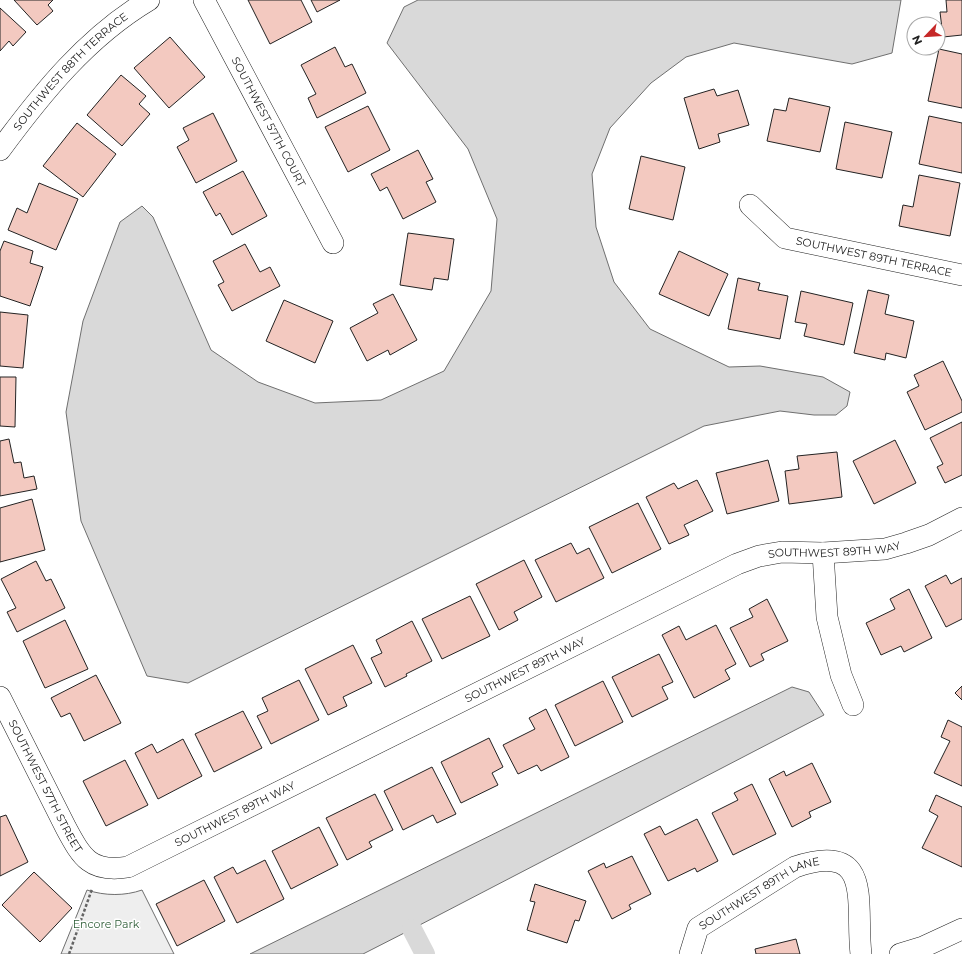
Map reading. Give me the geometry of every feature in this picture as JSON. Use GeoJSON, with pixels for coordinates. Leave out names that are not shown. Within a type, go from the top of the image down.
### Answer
{"type":"FeatureCollection","features":[{"type":"Feature","properties":{"kind":"street","name":"SOUTHWEST 88TH TERRACE"},"geometry":{"type":"LineString","coordinates":[[0,150],[42,95],[75,58],[108,28],[149,0]]}},
{"type":"Feature","properties":{"kind":"street","name":"SOUTHWEST 57TH COURT"},"geometry":{"type":"LineString","coordinates":[[204,0],[333,243]]}},
{"type":"Feature","properties":{"kind":"street","name":"SOUTHWEST 89TH TERRACE"},"geometry":{"type":"LineString","coordinates":[[750,205],[785,238],[962,275]]}},
{"type":"Feature","properties":{"kind":"street","name":"SOUTHWEST 89TH WAY"},"geometry":{"type":"LineString","coordinates":[[101,868],[117,869],[128,867],[140,862],[737,564],[759,556],[782,552],[823,553],[885,549],[928,535],[962,518]]}},
{"type":"Feature","properties":{"kind":"street"},"geometry":{"type":"LineString","coordinates":[[823,553],[827,617],[841,675],[853,705]]}},
{"type":"Feature","properties":{"kind":"street","name":"SOUTHWEST 57TH STREET"},"geometry":{"type":"LineString","coordinates":[[0,697],[77,849],[85,858],[101,868]]}},
{"type":"Feature","properties":{"kind":"street","name":"SOUTHWEST 89TH LANE"},"geometry":{"type":"LineString","coordinates":[[690,954],[698,928],[795,866],[825,860],[847,866],[853,874],[860,899],[861,954]]}},
{"type":"Feature","properties":{"kind":"street"},"geometry":{"type":"LineString","coordinates":[[900,954],[923,947],[962,929]]}},
{"type":"Feature","properties":{"kind":"path"},"geometry":{"type":"LineString","coordinates":[[69,954],[92,889]]}},
{"type":"Feature","properties":{"kind":"green space","name":"Encore Park"},"geometry":{"type":"Polygon","coordinates":[[[87,890],[115,894],[142,890],[174,954],[61,954],[87,890]]]}},
{"type":"Feature","properties":{"kind":"shaded area"},"geometry":{"type":"Polygon","coordinates":[[[418,0],[901,0],[892,53],[852,64],[734,43],[686,57],[651,83],[610,128],[592,174],[596,227],[614,282],[650,329],[729,367],[760,366],[823,377],[850,392],[847,406],[836,415],[814,415],[780,411],[704,426],[188,683],[147,676],[81,521],[66,412],[83,321],[120,222],[142,206],[153,217],[211,350],[258,382],[315,403],[381,400],[444,371],[491,291],[497,219],[468,149],[387,43],[404,7],[418,0]]]}},
{"type":"Feature","properties":{"kind":"shaded area"},"geometry":{"type":"Polygon","coordinates":[[[792,687],[809,692],[824,715],[363,954],[250,954],[792,687]]]}},
{"type":"Feature","properties":{"kind":"building"},"geometry":{"type":"Polygon","coordinates":[[[14,0],[53,0],[48,5],[53,11],[37,25],[14,0]]]}},
{"type":"Feature","properties":{"kind":"building"},"geometry":{"type":"Polygon","coordinates":[[[248,0],[301,0],[312,22],[270,44],[248,0]]]}},
{"type":"Feature","properties":{"kind":"building"},"geometry":{"type":"Polygon","coordinates":[[[311,0],[340,0],[317,12],[311,0]]]}},
{"type":"Feature","properties":{"kind":"building"},"geometry":{"type":"Polygon","coordinates":[[[946,0],[962,0],[962,35],[946,37],[946,16],[940,16],[940,12],[947,12],[946,0]]]}},
{"type":"Feature","properties":{"kind":"building"},"geometry":{"type":"Polygon","coordinates":[[[0,8],[26,32],[13,46],[9,41],[0,51],[0,8]]]}},
{"type":"Feature","properties":{"kind":"building"},"geometry":{"type":"Polygon","coordinates":[[[170,37],[205,77],[169,108],[134,68],[170,37]]]}},
{"type":"Feature","properties":{"kind":"building"},"geometry":{"type":"Polygon","coordinates":[[[335,47],[345,67],[352,64],[366,93],[317,118],[308,98],[316,94],[301,65],[335,47]]]}},
{"type":"Feature","properties":{"kind":"building"},"geometry":{"type":"Polygon","coordinates":[[[946,51],[962,54],[962,108],[928,101],[938,56],[946,56],[946,51]]]}},
{"type":"Feature","properties":{"kind":"building"},"geometry":{"type":"Polygon","coordinates":[[[121,75],[146,96],[139,104],[150,114],[122,146],[87,115],[121,75]]]}},
{"type":"Feature","properties":{"kind":"building"},"geometry":{"type":"Polygon","coordinates":[[[714,89],[717,96],[738,90],[749,125],[718,134],[720,142],[699,149],[684,98],[714,89]]]}},
{"type":"Feature","properties":{"kind":"building"},"geometry":{"type":"Polygon","coordinates":[[[789,98],[830,107],[820,152],[767,141],[774,109],[786,111],[789,98]]]}},
{"type":"Feature","properties":{"kind":"building"},"geometry":{"type":"Polygon","coordinates":[[[368,106],[390,150],[348,172],[325,127],[368,106]]]}},
{"type":"Feature","properties":{"kind":"building"},"geometry":{"type":"Polygon","coordinates":[[[213,113],[237,161],[196,183],[177,147],[189,140],[183,128],[213,113]]]}},
{"type":"Feature","properties":{"kind":"building"},"geometry":{"type":"Polygon","coordinates":[[[929,116],[962,123],[962,173],[919,164],[929,116]]]}},
{"type":"Feature","properties":{"kind":"building"},"geometry":{"type":"Polygon","coordinates":[[[845,122],[892,132],[882,178],[836,169],[845,122]]]}},
{"type":"Feature","properties":{"kind":"building"},"geometry":{"type":"Polygon","coordinates":[[[77,123],[116,154],[83,197],[43,166],[77,123]]]}},
{"type":"Feature","properties":{"kind":"building"},"geometry":{"type":"Polygon","coordinates":[[[418,150],[433,179],[426,182],[436,202],[403,219],[387,187],[380,191],[371,174],[418,150]]]}},
{"type":"Feature","properties":{"kind":"building"},"geometry":{"type":"Polygon","coordinates":[[[641,156],[685,167],[673,220],[629,209],[641,156]]]}},
{"type":"Feature","properties":{"kind":"building"},"geometry":{"type":"Polygon","coordinates":[[[243,171],[267,216],[232,235],[220,213],[216,216],[203,192],[243,171]]]}},
{"type":"Feature","properties":{"kind":"building"},"geometry":{"type":"Polygon","coordinates":[[[919,175],[960,183],[950,236],[899,226],[903,205],[913,207],[919,175]]]}},
{"type":"Feature","properties":{"kind":"building"},"geometry":{"type":"Polygon","coordinates":[[[39,183],[78,199],[56,250],[8,230],[17,208],[27,213],[39,183]]]}},
{"type":"Feature","properties":{"kind":"building"},"geometry":{"type":"Polygon","coordinates":[[[408,233],[454,239],[448,280],[434,278],[432,290],[400,285],[408,233]]]}},
{"type":"Feature","properties":{"kind":"building"},"geometry":{"type":"Polygon","coordinates":[[[4,241],[33,251],[30,263],[43,267],[30,306],[0,296],[0,251],[4,241]]]}},
{"type":"Feature","properties":{"kind":"building"},"geometry":{"type":"Polygon","coordinates":[[[245,244],[260,272],[270,267],[280,286],[232,311],[218,285],[224,282],[213,261],[245,244]]]}},
{"type":"Feature","properties":{"kind":"building"},"geometry":{"type":"Polygon","coordinates":[[[679,251],[728,274],[709,316],[659,294],[679,251]]]}},
{"type":"Feature","properties":{"kind":"building"},"geometry":{"type":"Polygon","coordinates":[[[738,278],[760,283],[758,290],[788,296],[780,339],[728,329],[738,278]]]}},
{"type":"Feature","properties":{"kind":"building"},"geometry":{"type":"Polygon","coordinates":[[[868,290],[889,295],[885,314],[914,321],[906,358],[886,353],[885,360],[854,353],[868,290]]]}},
{"type":"Feature","properties":{"kind":"building"},"geometry":{"type":"Polygon","coordinates":[[[801,291],[853,303],[844,345],[804,336],[807,324],[795,322],[801,291]]]}},
{"type":"Feature","properties":{"kind":"building"},"geometry":{"type":"Polygon","coordinates":[[[393,294],[417,340],[390,355],[388,350],[367,361],[350,328],[378,313],[373,304],[393,294]]]}},
{"type":"Feature","properties":{"kind":"building"},"geometry":{"type":"Polygon","coordinates":[[[284,300],[333,321],[315,363],[266,341],[284,300]]]}},
{"type":"Feature","properties":{"kind":"building"},"geometry":{"type":"Polygon","coordinates":[[[0,312],[28,315],[23,368],[0,366],[0,312]]]}},
{"type":"Feature","properties":{"kind":"building"},"geometry":{"type":"Polygon","coordinates":[[[943,361],[962,401],[962,412],[925,430],[907,392],[919,386],[914,375],[943,361]]]}},
{"type":"Feature","properties":{"kind":"building"},"geometry":{"type":"Polygon","coordinates":[[[0,377],[16,377],[15,427],[0,426],[0,377]]]}},
{"type":"Feature","properties":{"kind":"building"},"geometry":{"type":"Polygon","coordinates":[[[962,422],[962,475],[945,483],[937,467],[943,464],[930,438],[962,422]]]}},
{"type":"Feature","properties":{"kind":"building"},"geometry":{"type":"Polygon","coordinates":[[[9,439],[14,463],[21,462],[24,478],[34,476],[37,489],[0,496],[0,441],[9,439]]]}},
{"type":"Feature","properties":{"kind":"building"},"geometry":{"type":"Polygon","coordinates":[[[895,440],[916,483],[874,504],[853,461],[895,440]]]}},
{"type":"Feature","properties":{"kind":"building"},"geometry":{"type":"Polygon","coordinates":[[[837,452],[842,497],[789,504],[785,471],[799,469],[797,456],[837,452]]]}},
{"type":"Feature","properties":{"kind":"building"},"geometry":{"type":"Polygon","coordinates":[[[768,460],[779,501],[727,514],[716,473],[768,460]]]}},
{"type":"Feature","properties":{"kind":"building"},"geometry":{"type":"Polygon","coordinates":[[[697,480],[713,511],[684,525],[689,535],[669,544],[646,497],[674,483],[678,489],[697,480]]]}},
{"type":"Feature","properties":{"kind":"building"},"geometry":{"type":"Polygon","coordinates":[[[32,499],[45,550],[0,562],[0,508],[32,499]]]}},
{"type":"Feature","properties":{"kind":"building"},"geometry":{"type":"Polygon","coordinates":[[[638,503],[661,549],[612,573],[589,527],[638,503]]]}},
{"type":"Feature","properties":{"kind":"building"},"geometry":{"type":"Polygon","coordinates":[[[571,543],[577,554],[589,548],[604,578],[556,602],[535,560],[571,543]]]}},
{"type":"Feature","properties":{"kind":"building"},"geometry":{"type":"Polygon","coordinates":[[[524,560],[542,597],[514,612],[518,620],[499,630],[476,584],[524,560]]]}},
{"type":"Feature","properties":{"kind":"building"},"geometry":{"type":"Polygon","coordinates":[[[36,561],[46,581],[51,579],[65,608],[17,632],[7,612],[16,608],[1,579],[36,561]]]}},
{"type":"Feature","properties":{"kind":"building"},"geometry":{"type":"Polygon","coordinates":[[[946,575],[951,584],[962,578],[962,619],[946,627],[925,586],[946,575]]]}},
{"type":"Feature","properties":{"kind":"building"},"geometry":{"type":"Polygon","coordinates":[[[909,589],[932,638],[904,652],[901,646],[881,655],[866,623],[895,609],[890,599],[909,589]]]}},
{"type":"Feature","properties":{"kind":"building"},"geometry":{"type":"Polygon","coordinates":[[[470,596],[490,636],[442,659],[422,619],[470,596]]]}},
{"type":"Feature","properties":{"kind":"building"},"geometry":{"type":"Polygon","coordinates":[[[767,599],[788,641],[761,654],[764,660],[750,667],[730,628],[753,617],[749,609],[767,599]]]}},
{"type":"Feature","properties":{"kind":"building"},"geometry":{"type":"Polygon","coordinates":[[[65,620],[88,669],[45,688],[23,641],[65,620]]]}},
{"type":"Feature","properties":{"kind":"building"},"geometry":{"type":"Polygon","coordinates":[[[412,621],[432,661],[406,674],[407,676],[385,687],[371,658],[382,653],[376,640],[412,621]]]}},
{"type":"Feature","properties":{"kind":"building"},"geometry":{"type":"Polygon","coordinates":[[[716,625],[736,664],[725,670],[730,679],[694,698],[662,635],[679,626],[686,640],[716,625]]]}},
{"type":"Feature","properties":{"kind":"building"},"geometry":{"type":"Polygon","coordinates":[[[353,645],[372,683],[343,697],[347,706],[328,715],[305,669],[353,645]]]}},
{"type":"Feature","properties":{"kind":"building"},"geometry":{"type":"Polygon","coordinates":[[[659,654],[673,682],[662,687],[668,699],[632,717],[612,677],[659,654]]]}},
{"type":"Feature","properties":{"kind":"building"},"geometry":{"type":"Polygon","coordinates":[[[96,675],[121,723],[84,741],[70,713],[61,717],[51,698],[96,675]]]}},
{"type":"Feature","properties":{"kind":"building"},"geometry":{"type":"Polygon","coordinates":[[[299,680],[319,720],[271,744],[257,716],[268,711],[262,698],[299,680]]]}},
{"type":"Feature","properties":{"kind":"building"},"geometry":{"type":"Polygon","coordinates":[[[603,681],[623,722],[575,746],[555,705],[603,681]]]}},
{"type":"Feature","properties":{"kind":"building"},"geometry":{"type":"Polygon","coordinates":[[[962,686],[962,700],[955,693],[962,686]]]}},
{"type":"Feature","properties":{"kind":"building"},"geometry":{"type":"Polygon","coordinates":[[[546,709],[569,757],[541,771],[537,765],[518,774],[503,745],[535,729],[529,718],[546,709]]]}},
{"type":"Feature","properties":{"kind":"building"},"geometry":{"type":"Polygon","coordinates":[[[243,711],[262,748],[214,772],[195,734],[243,711]]]}},
{"type":"Feature","properties":{"kind":"building"},"geometry":{"type":"Polygon","coordinates":[[[948,720],[962,727],[962,786],[934,773],[950,741],[941,737],[948,720]]]}},
{"type":"Feature","properties":{"kind":"building"},"geometry":{"type":"Polygon","coordinates":[[[489,738],[503,767],[492,773],[498,785],[461,803],[441,762],[489,738]]]}},
{"type":"Feature","properties":{"kind":"building"},"geometry":{"type":"Polygon","coordinates":[[[183,739],[202,776],[158,799],[135,753],[152,744],[157,753],[183,739]]]}},
{"type":"Feature","properties":{"kind":"building"},"geometry":{"type":"Polygon","coordinates":[[[125,760],[148,805],[106,826],[83,781],[125,760]]]}},
{"type":"Feature","properties":{"kind":"building"},"geometry":{"type":"Polygon","coordinates":[[[812,763],[831,802],[809,812],[811,817],[792,827],[769,779],[784,771],[786,776],[812,763]]]}},
{"type":"Feature","properties":{"kind":"building"},"geometry":{"type":"Polygon","coordinates":[[[432,767],[456,814],[437,823],[433,815],[403,830],[384,791],[432,767]]]}},
{"type":"Feature","properties":{"kind":"building"},"geometry":{"type":"Polygon","coordinates":[[[752,784],[776,834],[733,855],[712,813],[738,800],[734,793],[752,784]]]}},
{"type":"Feature","properties":{"kind":"building"},"geometry":{"type":"Polygon","coordinates":[[[375,794],[393,830],[369,842],[372,847],[347,860],[326,818],[375,794]]]}},
{"type":"Feature","properties":{"kind":"building"},"geometry":{"type":"Polygon","coordinates":[[[936,795],[962,807],[962,867],[922,848],[938,816],[929,811],[936,795]]]}},
{"type":"Feature","properties":{"kind":"building"},"geometry":{"type":"Polygon","coordinates":[[[6,815],[28,862],[0,876],[0,817],[6,815]]]}},
{"type":"Feature","properties":{"kind":"building"},"geometry":{"type":"Polygon","coordinates":[[[697,819],[718,861],[697,872],[695,868],[668,881],[644,834],[660,826],[665,835],[697,819]]]}},
{"type":"Feature","properties":{"kind":"building"},"geometry":{"type":"Polygon","coordinates":[[[319,827],[338,865],[291,889],[272,851],[319,827]]]}},
{"type":"Feature","properties":{"kind":"building"},"geometry":{"type":"Polygon","coordinates":[[[632,856],[651,894],[629,905],[631,909],[612,919],[588,871],[604,863],[606,868],[632,856]]]}},
{"type":"Feature","properties":{"kind":"building"},"geometry":{"type":"Polygon","coordinates":[[[265,860],[284,899],[237,923],[214,877],[233,867],[237,874],[265,860]]]}},
{"type":"Feature","properties":{"kind":"building"},"geometry":{"type":"Polygon","coordinates":[[[34,872],[72,908],[40,942],[2,905],[34,872]]]}},
{"type":"Feature","properties":{"kind":"building"},"geometry":{"type":"Polygon","coordinates":[[[204,880],[225,921],[177,946],[156,904],[204,880]]]}},
{"type":"Feature","properties":{"kind":"building"},"geometry":{"type":"Polygon","coordinates":[[[535,884],[586,901],[579,921],[575,920],[567,943],[527,930],[535,902],[530,901],[535,884]]]}},
{"type":"Feature","properties":{"kind":"building"},"geometry":{"type":"Polygon","coordinates":[[[796,939],[800,954],[756,954],[755,949],[796,939]]]}},
{"type":"Feature","properties":{"kind":"waterway"},"geometry":{"type":"LineString","coordinates":[[412,929],[425,954]]}}]}
